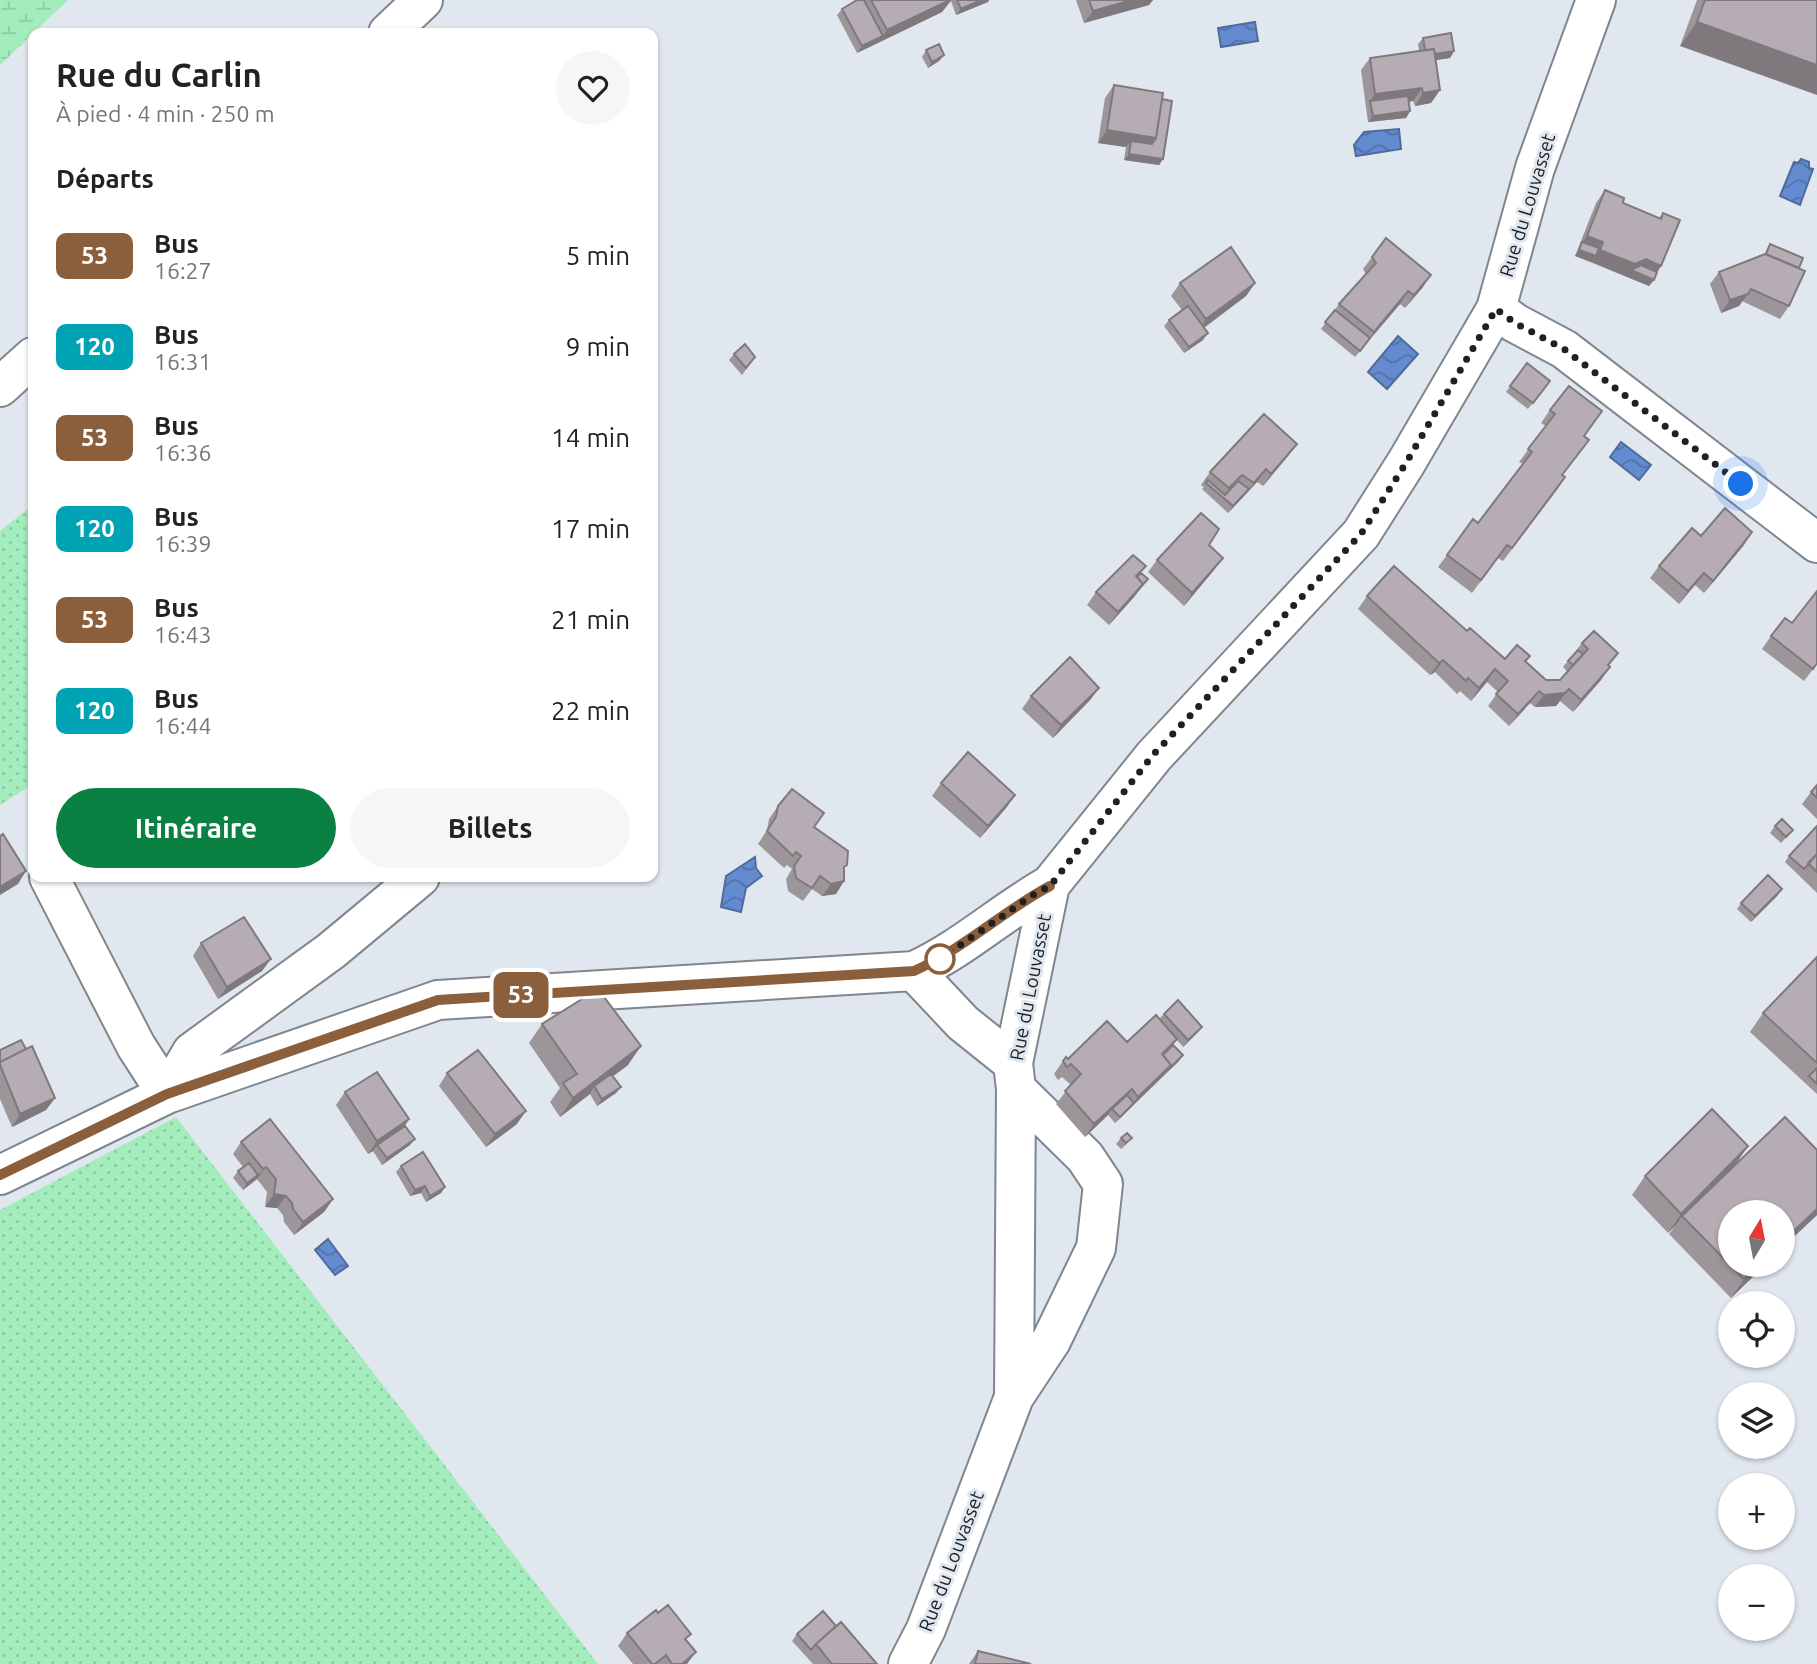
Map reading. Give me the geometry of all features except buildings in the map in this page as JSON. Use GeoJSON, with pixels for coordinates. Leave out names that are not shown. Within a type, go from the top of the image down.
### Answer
{"type":"FeatureCollection","features":[{"type":"Feature","properties":{"kind":"street"},"geometry":{"type":"LineString","coordinates":[[393,28],[423,0]]}},
{"type":"Feature","properties":{"kind":"street","name":"Rue du Louvasset"},"geometry":{"type":"LineString","coordinates":[[908,1664],[926,1629],[1014,1397],[1015,1076],[1050,886],[1153,755],[1361,534],[1406,463],[1496,309],[1535,167],[1596,0]]}},
{"type":"Feature","properties":{"kind":"street"},"geometry":{"type":"LineString","coordinates":[[1496,309],[1515,323],[1564,349],[1817,542]]}},
{"type":"Feature","properties":{"kind":"street"},"geometry":{"type":"LineString","coordinates":[[0,387],[28,362]]}},
{"type":"Feature","properties":{"kind":"street"},"geometry":{"type":"LineString","coordinates":[[52,882],[136,1046],[167,1094]]}},
{"type":"Feature","properties":{"kind":"street"},"geometry":{"type":"LineString","coordinates":[[167,1094],[192,1052],[331,951],[400,884]]}},
{"type":"Feature","properties":{"kind":"street"},"geometry":{"type":"LineString","coordinates":[[0,1175],[167,1094],[438,1000],[914,971],[940,959],[1050,886]]}},
{"type":"Feature","properties":{"kind":"street"},"geometry":{"type":"LineString","coordinates":[[914,971],[1015,1076],[1085,1157],[1102,1184],[1096,1248],[1051,1341],[1014,1397]]}},
{"type":"Feature","properties":{"kind":"green space"},"geometry":{"type":"Polygon","coordinates":[[[0,0],[68,0],[39,28],[28,28],[28,38],[0,65],[0,0]]]}},
{"type":"Feature","properties":{"kind":"green space"},"geometry":{"type":"Polygon","coordinates":[[[28,509],[28,787],[0,805],[0,531],[28,509]]]}},
{"type":"Feature","properties":{"kind":"green space"},"geometry":{"type":"Polygon","coordinates":[[[176,1117],[598,1664],[0,1664],[0,1210],[176,1117]]]}},
{"type":"Feature","properties":{"kind":"water"},"geometry":{"type":"Polygon","coordinates":[[[1255,22],[1258,41],[1221,47],[1218,28],[1255,22]]]}},
{"type":"Feature","properties":{"kind":"water"},"geometry":{"type":"Polygon","coordinates":[[[1399,129],[1401,149],[1356,156],[1354,145],[1364,132],[1399,129]]]}},
{"type":"Feature","properties":{"kind":"water"},"geometry":{"type":"Polygon","coordinates":[[[1801,159],[1809,162],[1809,168],[1813,169],[1800,205],[1780,196],[1794,162],[1798,163],[1801,159]]]}},
{"type":"Feature","properties":{"kind":"water"},"geometry":{"type":"Polygon","coordinates":[[[1398,336],[1418,354],[1387,389],[1368,372],[1398,336]]]}},
{"type":"Feature","properties":{"kind":"water"},"geometry":{"type":"Polygon","coordinates":[[[1621,442],[1651,465],[1639,480],[1610,457],[1621,442]]]}},
{"type":"Feature","properties":{"kind":"water"},"geometry":{"type":"Polygon","coordinates":[[[755,857],[756,868],[762,876],[746,888],[741,912],[721,907],[726,876],[755,857]]]}},
{"type":"Feature","properties":{"kind":"water"},"geometry":{"type":"Polygon","coordinates":[[[328,1239],[348,1266],[335,1275],[315,1250],[328,1239]]]}},
{"type":"Feature","properties":{"kind":"bus line","name":"53"},"geometry":{"type":"LineString","coordinates":[[0,1175],[167,1094],[438,1000],[914,971],[940,959],[1050,886]]}},
{"type":"Feature","properties":{"kind":"route"},"geometry":{"type":"LineString","coordinates":[[940,959],[1050,886],[1153,755],[1361,534],[1496,309],[1515,323],[1564,349],[1741,484]]}}]}
